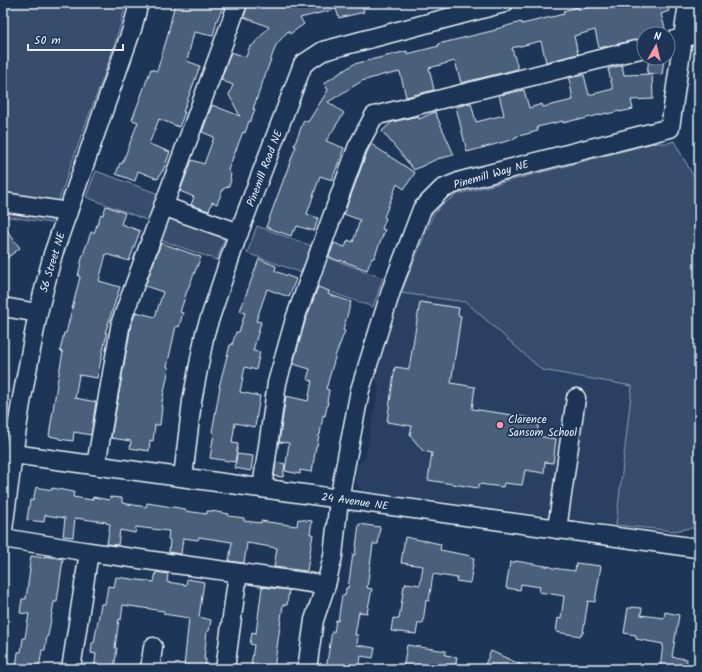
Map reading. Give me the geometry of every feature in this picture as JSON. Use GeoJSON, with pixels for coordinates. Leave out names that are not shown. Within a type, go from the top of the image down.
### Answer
{"type":"FeatureCollection","features":[{"type":"Feature","properties":{"kind":"street","name":"56 Street NE"},"geometry":{"type":"LineString","coordinates":[[4,519],[13,454],[10,421],[31,345],[53,254],[132,29],[139,3]]}},
{"type":"Feature","properties":{"kind":"street"},"geometry":{"type":"LineString","coordinates":[[96,465],[121,322],[238,3]]}},
{"type":"Feature","properties":{"kind":"street","name":"Pinemill Road NE"},"geometry":{"type":"LineString","coordinates":[[183,477],[192,401],[206,333],[239,233],[303,64],[324,51],[504,3]]}},
{"type":"Feature","properties":{"kind":"street","name":"Pinemill Way NE"},"geometry":{"type":"LineString","coordinates":[[339,499],[360,390],[392,288],[422,209],[442,189],[461,180],[670,128],[688,3]]}},
{"type":"Feature","properties":{"kind":"street"},"geometry":{"type":"LineString","coordinates":[[262,488],[278,383],[295,319],[357,148],[374,116],[636,50]]}},
{"type":"Feature","properties":{"kind":"street"},"geometry":{"type":"LineString","coordinates":[[3,202],[68,212]]}},
{"type":"Feature","properties":{"kind":"street"},"geometry":{"type":"LineString","coordinates":[[163,206],[239,233]]}},
{"type":"Feature","properties":{"kind":"street"},"geometry":{"type":"LineString","coordinates":[[3,307],[38,313]]}},
{"type":"Feature","properties":{"kind":"street"},"geometry":{"type":"LineString","coordinates":[[558,529],[576,398]]}},
{"type":"Feature","properties":{"kind":"street","name":"24 Avenue NE"},"geometry":{"type":"LineString","coordinates":[[13,454],[697,548]]}},
{"type":"Feature","properties":{"kind":"street"},"geometry":{"type":"LineString","coordinates":[[307,669],[314,620],[326,585],[333,556],[339,499]]}},
{"type":"Feature","properties":{"kind":"street"},"geometry":{"type":"LineString","coordinates":[[3,538],[89,552],[326,585]]}},
{"type":"Feature","properties":{"kind":"street"},"geometry":{"type":"LineString","coordinates":[[71,669],[89,552]]}},
{"type":"Feature","properties":{"kind":"street"},"geometry":{"type":"LineString","coordinates":[[225,669],[238,573]]}},
{"type":"Feature","properties":{"kind":"street"},"geometry":{"type":"LineString","coordinates":[[150,669],[153,647]]}},
{"type":"Feature","properties":{"kind":"shaded area"},"geometry":{"type":"Polygon","coordinates":[[[3,3],[126,3],[109,61],[51,223],[3,216],[3,3]]]}},
{"type":"Feature","properties":{"kind":"shaded area"},"geometry":{"type":"Polygon","coordinates":[[[674,141],[699,186],[699,529],[691,528],[674,531],[616,525],[632,386],[542,370],[466,302],[401,293],[432,217],[440,206],[458,194],[654,143],[668,143],[674,141]]]}},
{"type":"Feature","properties":{"kind":"shaded area"},"geometry":{"type":"Polygon","coordinates":[[[96,171],[159,194],[149,221],[86,197],[96,171]]]}},
{"type":"Feature","properties":{"kind":"shaded area"},"geometry":{"type":"Polygon","coordinates":[[[175,214],[227,232],[217,260],[158,239],[165,220],[175,214]]]}},
{"type":"Feature","properties":{"kind":"shaded area"},"geometry":{"type":"Polygon","coordinates":[[[257,226],[312,246],[302,273],[247,253],[257,226]]]}},
{"type":"Feature","properties":{"kind":"shaded area"},"geometry":{"type":"Polygon","coordinates":[[[327,257],[383,278],[373,307],[316,287],[327,257]]]}},
{"type":"Feature","properties":{"kind":"shaded area","name":"Clarence Sansom School"},"geometry":{"type":"Polygon","coordinates":[[[401,293],[466,302],[542,370],[632,386],[616,525],[364,491],[357,485],[355,468],[365,458],[378,391],[378,384],[375,379],[377,369],[401,293]]]}},
{"type":"Feature","properties":{"kind":"building"},"geometry":{"type":"Polygon","coordinates":[[[175,3],[225,3],[217,20],[213,36],[194,32],[187,61],[200,66],[179,127],[159,119],[149,144],[170,152],[163,171],[158,179],[138,171],[135,181],[116,174],[120,163],[122,164],[138,122],[132,120],[151,69],[157,71],[167,38],[175,3]]]}},
{"type":"Feature","properties":{"kind":"building"},"geometry":{"type":"Polygon","coordinates":[[[248,3],[361,3],[364,12],[339,18],[336,9],[300,18],[304,24],[290,34],[288,31],[276,45],[253,109],[255,109],[245,133],[243,132],[228,170],[231,175],[229,186],[223,189],[217,204],[212,202],[209,211],[191,205],[194,197],[180,191],[192,160],[204,164],[214,137],[202,132],[212,105],[240,116],[229,95],[233,85],[221,80],[231,52],[246,57],[250,46],[251,47],[269,27],[244,17],[248,3]]]}},
{"type":"Feature","properties":{"kind":"building"},"geometry":{"type":"Polygon","coordinates":[[[606,3],[667,3],[669,11],[661,14],[664,26],[636,26],[636,40],[599,48],[595,30],[574,36],[578,54],[546,62],[541,41],[512,48],[518,69],[461,83],[455,61],[429,68],[434,90],[406,97],[400,72],[386,74],[362,81],[328,102],[344,113],[326,141],[344,148],[332,180],[320,176],[307,214],[318,218],[314,231],[297,226],[295,231],[293,230],[291,236],[266,227],[304,120],[308,122],[328,90],[324,83],[354,64],[407,51],[407,54],[439,46],[438,44],[496,30],[521,22],[522,24],[564,14],[563,11],[578,7],[579,10],[606,3]]]}},
{"type":"Feature","properties":{"kind":"building"},"geometry":{"type":"Polygon","coordinates":[[[622,65],[624,75],[652,74],[653,99],[631,100],[633,109],[537,127],[538,131],[467,152],[456,107],[471,103],[476,122],[504,115],[499,95],[524,90],[529,108],[542,104],[543,107],[573,100],[569,78],[584,75],[589,95],[613,89],[608,69],[622,65]]]}},
{"type":"Feature","properties":{"kind":"building"},"geometry":{"type":"Polygon","coordinates":[[[648,66],[663,66],[662,75],[647,73],[648,66]]]}},
{"type":"Feature","properties":{"kind":"building"},"geometry":{"type":"Polygon","coordinates":[[[435,112],[454,155],[437,159],[414,170],[382,131],[392,122],[418,116],[419,119],[435,112]]]}},
{"type":"Feature","properties":{"kind":"building"},"geometry":{"type":"Polygon","coordinates":[[[371,144],[415,173],[404,189],[397,184],[384,217],[386,218],[382,229],[385,230],[374,258],[372,258],[367,270],[329,257],[334,243],[345,247],[348,240],[353,242],[360,220],[344,214],[371,144]]]}},
{"type":"Feature","properties":{"kind":"building"},"geometry":{"type":"Polygon","coordinates":[[[106,206],[125,213],[121,224],[140,231],[129,261],[106,254],[99,281],[120,287],[105,333],[107,333],[97,378],[79,375],[75,398],[96,402],[91,435],[74,432],[73,441],[59,439],[49,436],[63,352],[60,351],[80,277],[78,276],[82,258],[91,232],[94,233],[101,214],[103,215],[106,206]]]}},
{"type":"Feature","properties":{"kind":"building"},"geometry":{"type":"Polygon","coordinates":[[[3,225],[20,248],[3,261],[3,225]]]}},
{"type":"Feature","properties":{"kind":"building"},"geometry":{"type":"Polygon","coordinates":[[[161,243],[201,257],[180,312],[183,313],[179,327],[176,326],[167,367],[169,368],[161,407],[160,425],[155,425],[153,441],[150,440],[149,451],[130,448],[131,441],[111,438],[131,325],[136,312],[155,317],[163,292],[145,286],[161,243]]]}},
{"type":"Feature","properties":{"kind":"building"},"geometry":{"type":"Polygon","coordinates":[[[259,259],[276,266],[275,271],[296,279],[289,297],[267,289],[256,321],[261,322],[253,351],[260,352],[256,370],[245,367],[240,392],[260,396],[255,427],[235,423],[232,443],[238,444],[235,462],[210,458],[214,433],[212,432],[219,387],[230,345],[232,345],[236,332],[239,332],[245,313],[240,311],[259,259]]]}},
{"type":"Feature","properties":{"kind":"building"},"geometry":{"type":"Polygon","coordinates":[[[318,287],[329,291],[328,294],[351,302],[343,330],[345,331],[336,354],[326,389],[329,390],[328,402],[325,416],[323,415],[312,472],[300,470],[300,474],[285,471],[289,443],[279,442],[286,396],[308,401],[312,381],[307,379],[310,369],[293,364],[305,322],[318,287]]]}},
{"type":"Feature","properties":{"kind":"building"},"geometry":{"type":"Polygon","coordinates":[[[420,302],[459,308],[458,315],[461,316],[451,383],[475,387],[472,409],[539,419],[537,436],[556,439],[553,463],[545,462],[544,473],[525,470],[522,485],[504,483],[503,487],[479,484],[478,488],[428,480],[432,453],[423,451],[410,435],[412,426],[387,422],[395,367],[409,369],[420,302]]]}},
{"type":"Feature","properties":{"kind":"building"},"geometry":{"type":"Polygon","coordinates":[[[237,454],[253,456],[251,471],[235,468],[237,454]]]}},
{"type":"Feature","properties":{"kind":"building"},"geometry":{"type":"Polygon","coordinates":[[[276,462],[285,464],[283,477],[274,476],[276,462]]]}},
{"type":"Feature","properties":{"kind":"building"},"geometry":{"type":"Polygon","coordinates":[[[36,487],[74,492],[73,497],[92,500],[93,497],[109,500],[110,497],[122,498],[122,503],[146,507],[147,503],[207,514],[207,511],[211,511],[229,514],[228,516],[244,518],[244,521],[261,523],[261,521],[297,526],[298,519],[312,521],[310,534],[313,534],[307,571],[274,567],[277,548],[247,543],[244,563],[229,561],[232,542],[199,537],[198,540],[183,538],[181,554],[169,552],[169,531],[136,527],[135,533],[120,530],[118,545],[107,544],[110,524],[106,522],[75,518],[73,537],[63,536],[65,518],[45,515],[44,522],[27,520],[30,500],[33,501],[36,487]]]}},
{"type":"Feature","properties":{"kind":"building"},"geometry":{"type":"Polygon","coordinates":[[[359,524],[380,527],[378,544],[373,544],[367,588],[372,589],[367,613],[359,612],[355,635],[358,635],[357,645],[375,648],[373,658],[361,656],[359,669],[326,669],[332,631],[334,632],[336,620],[338,621],[342,595],[345,596],[346,588],[348,588],[353,554],[355,555],[359,524]]]}},
{"type":"Feature","properties":{"kind":"building"},"geometry":{"type":"Polygon","coordinates":[[[405,537],[441,544],[440,550],[471,556],[474,558],[470,583],[456,581],[457,578],[433,574],[429,601],[426,600],[423,623],[418,623],[416,634],[391,631],[393,618],[399,619],[404,586],[406,583],[420,585],[423,566],[401,563],[405,537]]]}},
{"type":"Feature","properties":{"kind":"building"},"geometry":{"type":"Polygon","coordinates":[[[31,556],[44,558],[44,556],[63,559],[57,602],[54,602],[45,650],[42,650],[39,669],[21,669],[16,667],[18,652],[21,652],[29,614],[20,613],[22,599],[26,599],[31,556]]]}},
{"type":"Feature","properties":{"kind":"building"},"geometry":{"type":"Polygon","coordinates":[[[515,561],[575,571],[576,563],[601,566],[595,602],[588,601],[583,633],[581,636],[556,632],[558,618],[561,619],[564,596],[539,592],[540,587],[521,584],[520,590],[506,588],[510,562],[514,563],[515,561]]]}},
{"type":"Feature","properties":{"kind":"building"},"geometry":{"type":"Polygon","coordinates":[[[156,572],[168,574],[167,582],[186,585],[187,579],[204,582],[199,617],[211,620],[209,631],[207,631],[204,659],[206,659],[205,669],[184,667],[189,618],[164,614],[164,611],[123,605],[121,620],[119,619],[114,669],[94,669],[96,654],[91,653],[92,643],[94,643],[101,604],[105,604],[108,586],[114,587],[116,577],[154,582],[156,572]]]}},
{"type":"Feature","properties":{"kind":"building"},"geometry":{"type":"Polygon","coordinates":[[[262,587],[289,590],[287,605],[283,605],[274,669],[253,669],[253,666],[251,665],[254,645],[250,644],[252,632],[256,633],[262,587]]]}},
{"type":"Feature","properties":{"kind":"building"},"geometry":{"type":"Polygon","coordinates":[[[628,608],[642,608],[641,615],[664,618],[665,612],[679,615],[672,657],[687,659],[686,669],[660,669],[663,644],[636,639],[636,635],[624,633],[628,608]]]}},
{"type":"Feature","properties":{"kind":"building"},"geometry":{"type":"Polygon","coordinates":[[[407,645],[446,651],[445,655],[457,657],[455,669],[403,669],[407,645]]]}},
{"type":"Feature","properties":{"kind":"building"},"geometry":{"type":"Polygon","coordinates":[[[491,651],[530,669],[483,669],[491,651]]]}},
{"type":"Feature","properties":{"kind":"place","name":"Clarence Sansom School"},"geometry":{"type":"Point","coordinates":[500,425]}}]}
